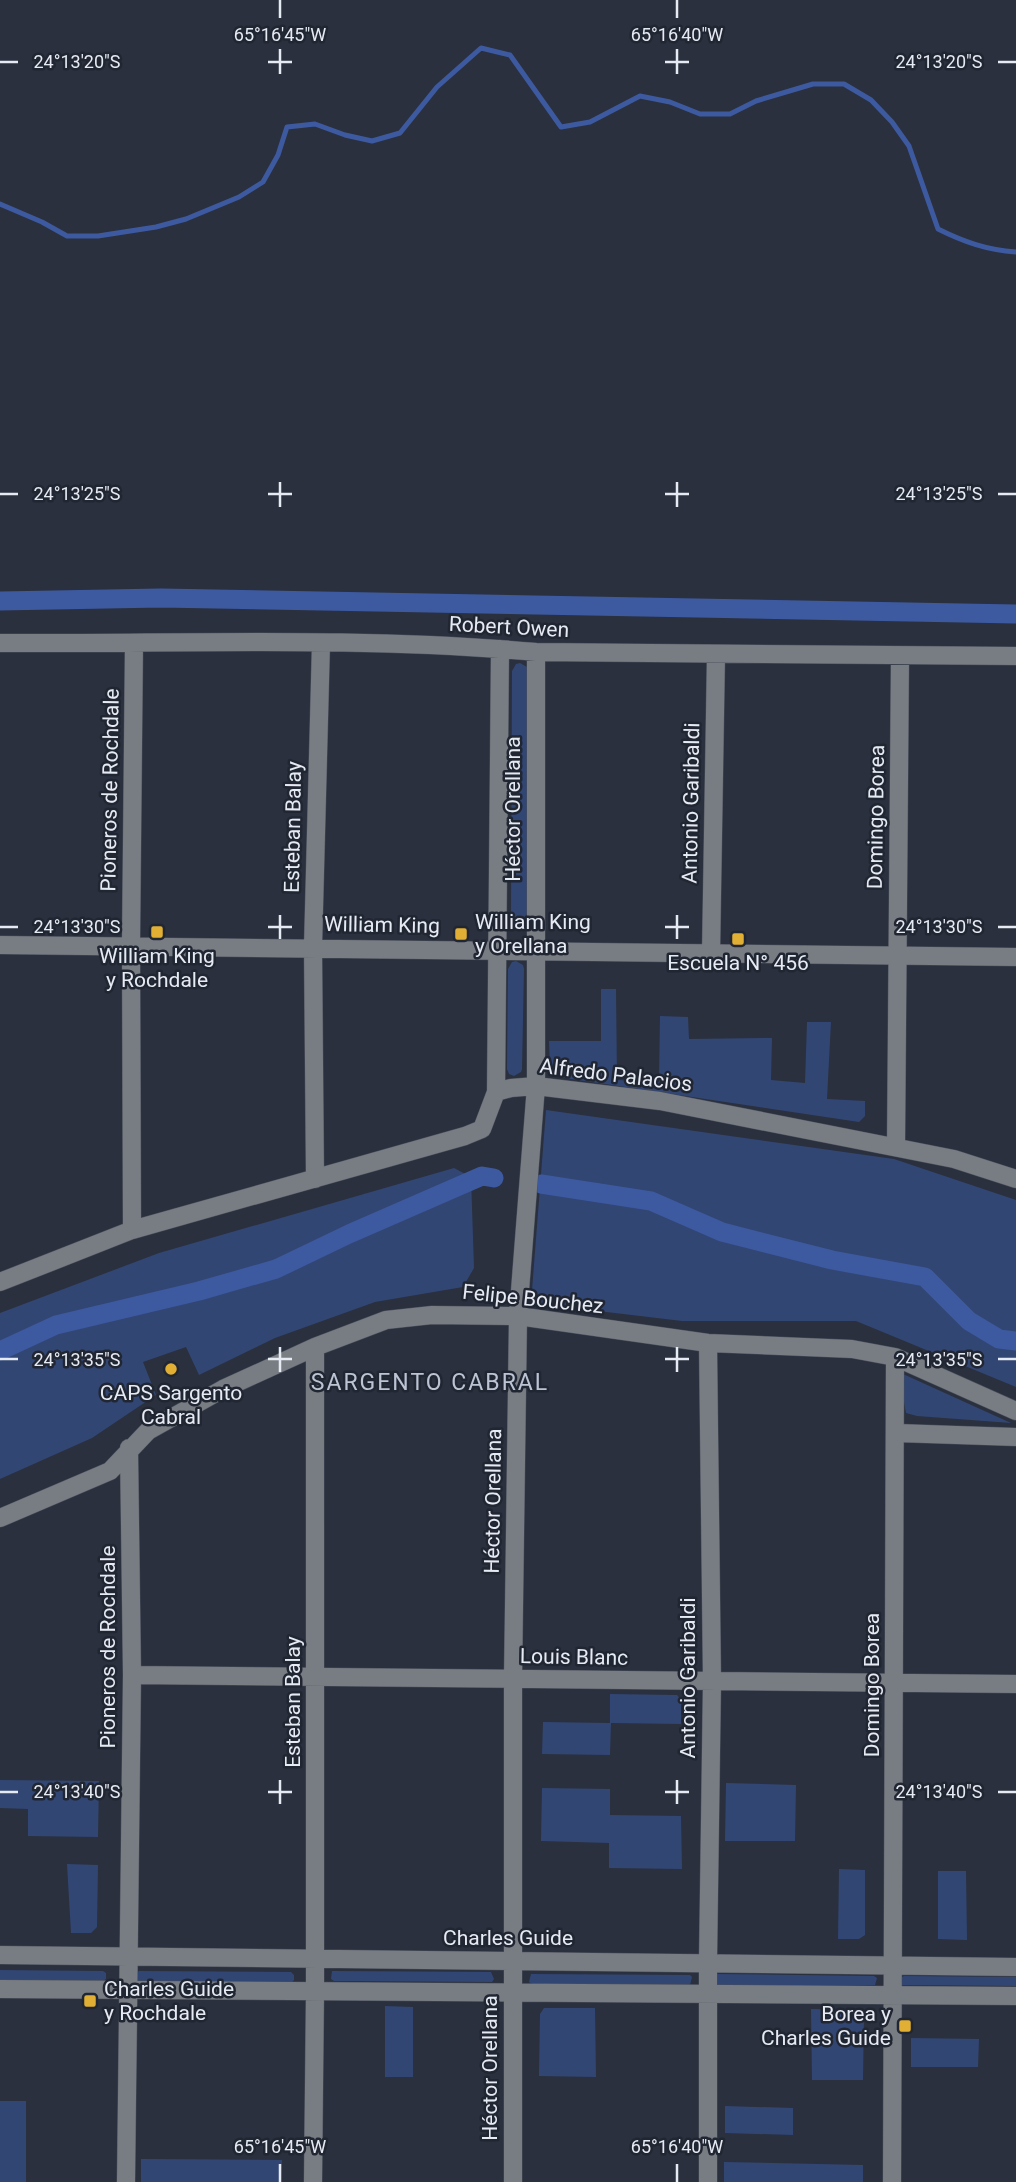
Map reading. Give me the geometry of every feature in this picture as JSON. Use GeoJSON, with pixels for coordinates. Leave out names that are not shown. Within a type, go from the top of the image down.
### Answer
{"type":"FeatureCollection","features":[{"type":"Feature","properties":{"kind":"street","name":"Robert Owen"},"geometry":{"type":"LineString","coordinates":[[0,642],[321,643],[537,652],[1016,656]]}},
{"type":"Feature","properties":{"kind":"street","name":"Pioneros de Rochdale"},"geometry":{"type":"LineString","coordinates":[[132,1230],[134,643]]}},
{"type":"Feature","properties":{"kind":"street","name":"Esteban Balay"},"geometry":{"type":"LineString","coordinates":[[315,1180],[313,947],[321,643]]}},
{"type":"Feature","properties":{"kind":"street","name":"Héctor Orellana"},"geometry":{"type":"LineString","coordinates":[[496,1092],[500,649]]}},
{"type":"Feature","properties":{"kind":"street","name":"Héctor Orellana"},"geometry":{"type":"LineString","coordinates":[[513,2182],[513,1679],[518,1316],[536,1086],[537,652]]}},
{"type":"Feature","properties":{"kind":"street","name":"Antonio Garibaldi"},"geometry":{"type":"LineString","coordinates":[[711,954],[716,654]]}},
{"type":"Feature","properties":{"kind":"street","name":"Domingo Borea"},"geometry":{"type":"LineString","coordinates":[[896,1147],[900,656]]}},
{"type":"Feature","properties":{"kind":"street","name":"William King"},"geometry":{"type":"LineString","coordinates":[[0,945],[1016,957]]}},
{"type":"Feature","properties":{"kind":"street","name":"Alfredo Palacios"},"geometry":{"type":"LineString","coordinates":[[496,1092],[536,1086],[660,1101],[954,1159],[1016,1179]]}},
{"type":"Feature","properties":{"kind":"street"},"geometry":{"type":"LineString","coordinates":[[0,1282],[132,1230],[465,1136],[482,1129],[496,1092]]}},
{"type":"Feature","properties":{"kind":"street","name":"Felipe Bouchez"},"geometry":{"type":"LineString","coordinates":[[0,1518],[110,1471],[148,1431],[223,1389],[315,1347],[386,1320],[432,1315],[518,1316],[708,1343],[852,1349],[895,1357],[1016,1411]]}},
{"type":"Feature","properties":{"kind":"street","name":"Antonio Garibaldi"},"geometry":{"type":"LineString","coordinates":[[708,1343],[712,1681],[708,2182]]}},
{"type":"Feature","properties":{"kind":"street","name":"Esteban Balay"},"geometry":{"type":"LineString","coordinates":[[313,2182],[315,1347]]}},
{"type":"Feature","properties":{"kind":"street","name":"Domingo Borea"},"geometry":{"type":"LineString","coordinates":[[892,2182],[891,1996],[897,1433],[895,1357]]}},
{"type":"Feature","properties":{"kind":"street"},"geometry":{"type":"LineString","coordinates":[[897,1433],[1016,1437]]}},
{"type":"Feature","properties":{"kind":"street","name":"Pioneros de Rochdale"},"geometry":{"type":"LineString","coordinates":[[126,2182],[132,1675],[130,1448]]}},
{"type":"Feature","properties":{"kind":"street","name":"Louis Blanc"},"geometry":{"type":"LineString","coordinates":[[132,1675],[1016,1684]]}},
{"type":"Feature","properties":{"kind":"street","name":"Charles Guide"},"geometry":{"type":"LineString","coordinates":[[0,1955],[1016,1967]]}},
{"type":"Feature","properties":{"kind":"street"},"geometry":{"type":"LineString","coordinates":[[0,1989],[708,1996],[1016,1996]]}},
{"type":"Feature","properties":{"kind":"shaded area"},"geometry":{"type":"Polygon","coordinates":[[[516,664],[527,667],[528,671],[527,914],[522,920],[514,919],[511,914],[512,671],[516,664]]]}},
{"type":"Feature","properties":{"kind":"shaded area"},"geometry":{"type":"Polygon","coordinates":[[[512,962],[523,965],[524,969],[522,1069],[514,1076],[509,1074],[507,1069],[508,969],[512,962]]]}},
{"type":"Feature","properties":{"kind":"shaded area"},"geometry":{"type":"Polygon","coordinates":[[[601,989],[616,989],[617,1080],[659,1082],[660,1016],[688,1017],[689,1039],[772,1038],[771,1080],[805,1083],[807,1022],[831,1022],[827,1099],[865,1101],[865,1116],[859,1122],[558,1077],[550,1067],[549,1041],[601,1041],[601,989]]]}},
{"type":"Feature","properties":{"kind":"shaded area"},"geometry":{"type":"Polygon","coordinates":[[[546,1110],[894,1159],[1016,1200],[1016,1387],[856,1321],[682,1321],[531,1303],[546,1110]]]}},
{"type":"Feature","properties":{"kind":"shaded area"},"geometry":{"type":"Polygon","coordinates":[[[454,1168],[471,1177],[474,1268],[463,1287],[375,1302],[275,1338],[199,1375],[186,1347],[143,1362],[156,1395],[92,1438],[0,1479],[0,1313],[159,1253],[454,1168]]]}},
{"type":"Feature","properties":{"kind":"shaded area"},"geometry":{"type":"Polygon","coordinates":[[[903,1374],[1011,1423],[906,1413],[903,1374]]]}},
{"type":"Feature","properties":{"kind":"shaded area"},"geometry":{"type":"Polygon","coordinates":[[[610,1694],[677,1695],[681,1700],[681,1724],[611,1723],[610,1755],[542,1754],[543,1722],[610,1723],[610,1694]]]}},
{"type":"Feature","properties":{"kind":"shaded area"},"geometry":{"type":"Polygon","coordinates":[[[0,1780],[99,1781],[98,1837],[28,1836],[28,1809],[0,1808],[0,1780]]]}},
{"type":"Feature","properties":{"kind":"shaded area"},"geometry":{"type":"Polygon","coordinates":[[[726,1783],[796,1785],[795,1841],[725,1841],[726,1783]]]}},
{"type":"Feature","properties":{"kind":"shaded area"},"geometry":{"type":"Polygon","coordinates":[[[542,1788],[610,1789],[610,1815],[681,1816],[682,1869],[609,1868],[609,1843],[541,1841],[542,1788]]]}},
{"type":"Feature","properties":{"kind":"shaded area"},"geometry":{"type":"Polygon","coordinates":[[[67,1864],[98,1865],[97,1927],[91,1933],[71,1933],[67,1864]]]}},
{"type":"Feature","properties":{"kind":"shaded area"},"geometry":{"type":"Polygon","coordinates":[[[839,1869],[865,1870],[865,1935],[859,1939],[838,1939],[839,1869]]]}},
{"type":"Feature","properties":{"kind":"shaded area"},"geometry":{"type":"Polygon","coordinates":[[[938,1871],[966,1871],[967,1940],[938,1939],[938,1871]]]}},
{"type":"Feature","properties":{"kind":"shaded area"},"geometry":{"type":"Polygon","coordinates":[[[0,1970],[103,1971],[106,1973],[106,1979],[0,1981],[0,1970]]]}},
{"type":"Feature","properties":{"kind":"shaded area"},"geometry":{"type":"Polygon","coordinates":[[[332,1971],[491,1972],[494,1979],[492,1982],[334,1981],[331,1979],[332,1971]]]}},
{"type":"Feature","properties":{"kind":"shaded area"},"geometry":{"type":"Polygon","coordinates":[[[291,1972],[294,1980],[291,1983],[139,1982],[136,1980],[136,1973],[291,1972]]]}},
{"type":"Feature","properties":{"kind":"shaded area"},"geometry":{"type":"Polygon","coordinates":[[[531,1974],[692,1977],[690,1985],[532,1984],[529,1982],[531,1974]]]}},
{"type":"Feature","properties":{"kind":"shaded area"},"geometry":{"type":"Polygon","coordinates":[[[715,1974],[877,1978],[875,1985],[716,1985],[715,1974]]]}},
{"type":"Feature","properties":{"kind":"shaded area"},"geometry":{"type":"Polygon","coordinates":[[[1016,1977],[1016,1986],[902,1985],[900,1978],[1016,1977]]]}},
{"type":"Feature","properties":{"kind":"shaded area"},"geometry":{"type":"Polygon","coordinates":[[[385,2006],[413,2007],[413,2077],[385,2077],[385,2006]]]}},
{"type":"Feature","properties":{"kind":"shaded area"},"geometry":{"type":"Polygon","coordinates":[[[544,2008],[595,2008],[596,2077],[539,2076],[540,2014],[544,2008]]]}},
{"type":"Feature","properties":{"kind":"shaded area"},"geometry":{"type":"Polygon","coordinates":[[[811,2009],[858,2010],[864,2016],[863,2080],[812,2080],[811,2009]]]}},
{"type":"Feature","properties":{"kind":"shaded area"},"geometry":{"type":"Polygon","coordinates":[[[911,2038],[979,2039],[978,2067],[911,2067],[911,2038]]]}},
{"type":"Feature","properties":{"kind":"shaded area"},"geometry":{"type":"Polygon","coordinates":[[[0,2101],[26,2101],[26,2182],[0,2182],[0,2101]]]}},
{"type":"Feature","properties":{"kind":"shaded area"},"geometry":{"type":"Polygon","coordinates":[[[725,2106],[793,2108],[793,2135],[725,2133],[725,2106]]]}},
{"type":"Feature","properties":{"kind":"shaded area"},"geometry":{"type":"Polygon","coordinates":[[[141,2159],[282,2160],[281,2182],[141,2182],[141,2159]]]}},
{"type":"Feature","properties":{"kind":"shaded area"},"geometry":{"type":"Polygon","coordinates":[[[724,2162],[863,2165],[863,2182],[724,2182],[724,2162]]]}},
{"type":"Feature","properties":{"kind":"waterway"},"geometry":{"type":"LineString","coordinates":[[0,204],[67,236],[98,236],[156,227],[186,219],[239,197],[263,182],[278,155],[287,127],[315,124],[372,141],[400,133],[437,87],[481,48],[510,55],[561,127],[590,122],[640,96],[670,102],[700,114],[730,114],[756,101],[813,84],[844,84],[871,100],[892,122],[909,146],[938,229],[976,245],[1016,252]]}},
{"type":"Feature","properties":{"kind":"waterway"},"geometry":{"type":"LineString","coordinates":[[0,601],[161,598],[1016,614]]}},
{"type":"Feature","properties":{"kind":"waterway"},"geometry":{"type":"LineString","coordinates":[[0,1351],[56,1325],[199,1291],[276,1269],[482,1176],[494,1178]]}},
{"type":"Feature","properties":{"kind":"waterway"},"geometry":{"type":"LineString","coordinates":[[541,1184],[651,1201],[722,1232],[832,1260],[925,1277],[969,1321],[999,1339],[1016,1341]]}},
{"type":"Feature","properties":{"kind":"place","name":"William King y Rochdale"},"geometry":{"type":"Point","coordinates":[157,932]}},
{"type":"Feature","properties":{"kind":"place","name":"William King y Orellana"},"geometry":{"type":"Point","coordinates":[461,934]}},
{"type":"Feature","properties":{"kind":"place","name":"Escuela N° 456"},"geometry":{"type":"Point","coordinates":[738,939]}},
{"type":"Feature","properties":{"kind":"place","name":"CAPS Sargento Cabral"},"geometry":{"type":"Point","coordinates":[171,1369]}},
{"type":"Feature","properties":{"kind":"place","name":"Charles Guide y Rochdale"},"geometry":{"type":"Point","coordinates":[90,2001]}},
{"type":"Feature","properties":{"kind":"place","name":"Borea y Charles Guide"},"geometry":{"type":"Point","coordinates":[905,2026]}},
{"type":"Feature","properties":{"kind":"district","name":"SARGENTO CABRAL"},"geometry":{"type":"Point","coordinates":[430,1382]}}]}
